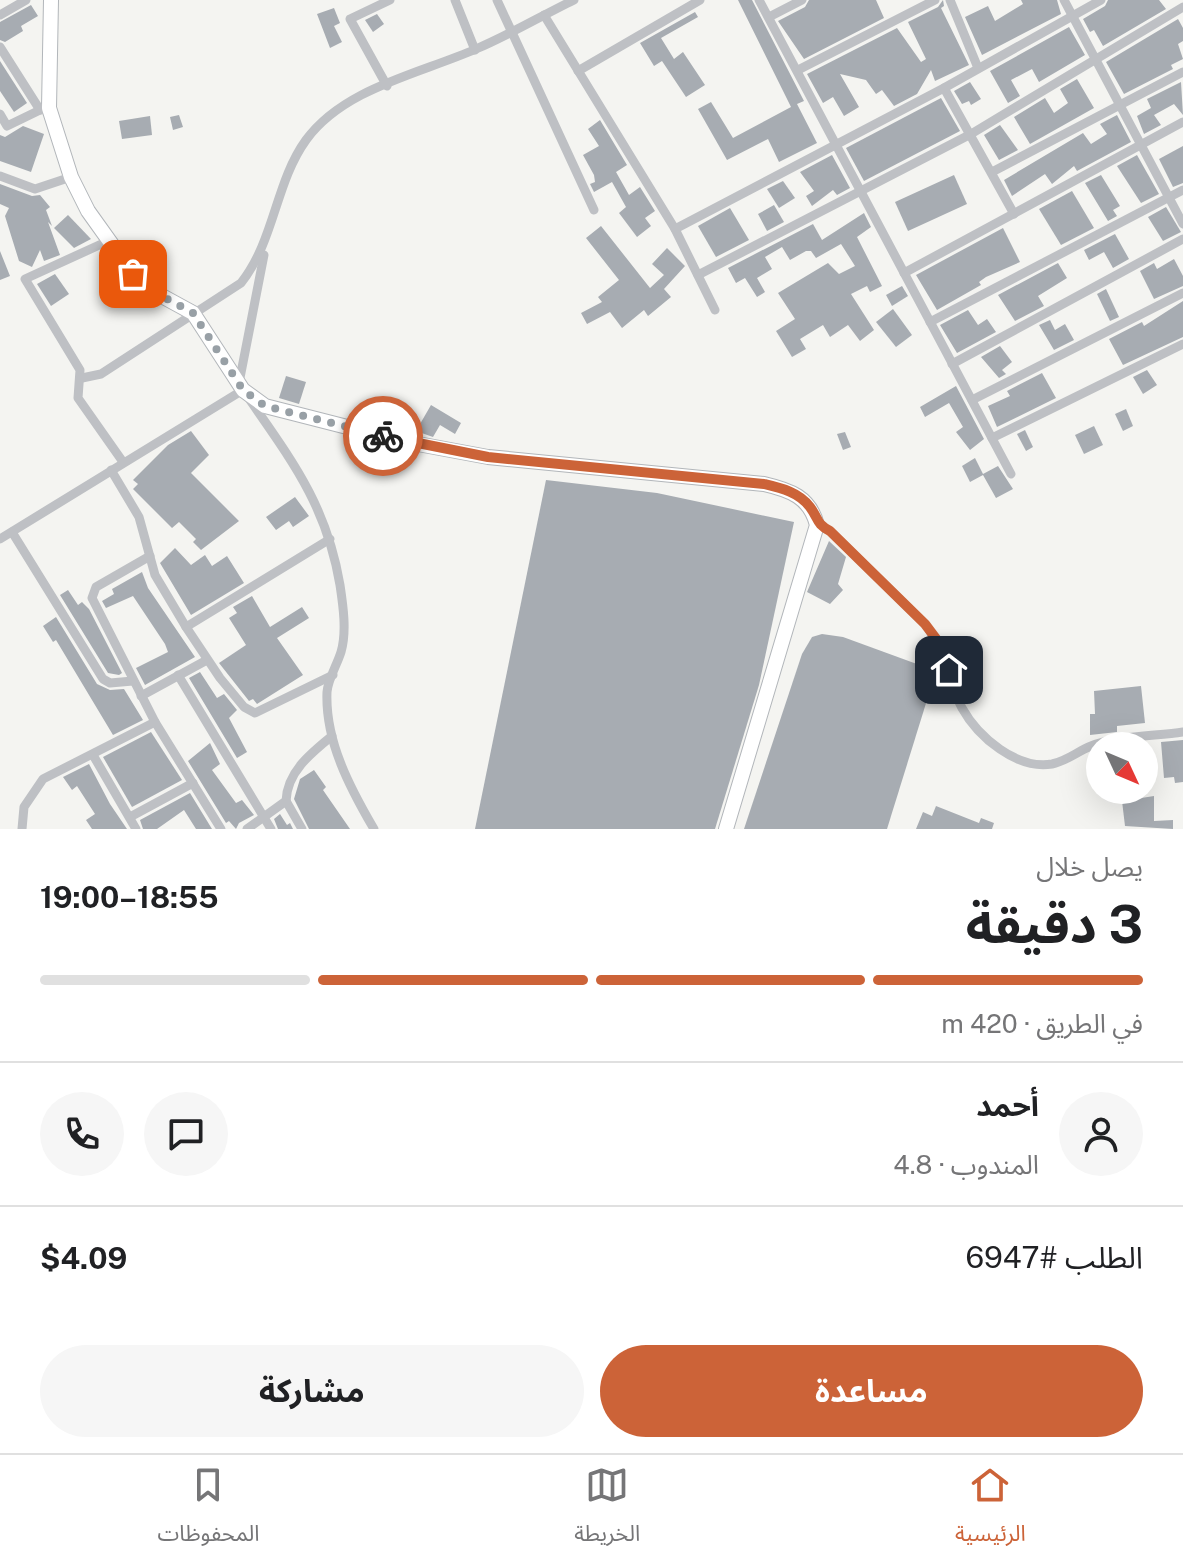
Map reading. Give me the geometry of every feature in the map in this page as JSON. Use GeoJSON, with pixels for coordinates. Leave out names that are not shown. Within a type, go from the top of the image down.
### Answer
{"type":"FeatureCollection","features":[{"type":"Feature","properties":{"kind":"street"},"geometry":{"type":"LineString","coordinates":[[0,15],[26,0]]}},
{"type":"Feature","properties":{"kind":"street"},"geometry":{"type":"LineString","coordinates":[[47,109],[51,0]]}},
{"type":"Feature","properties":{"kind":"street"},"geometry":{"type":"LineString","coordinates":[[387,86],[350,19],[390,0]]}},
{"type":"Feature","properties":{"kind":"street"},"geometry":{"type":"LineString","coordinates":[[455,0],[475,50]]}},
{"type":"Feature","properties":{"kind":"street"},"geometry":{"type":"LineString","coordinates":[[497,0],[594,210]]}},
{"type":"Feature","properties":{"kind":"street"},"geometry":{"type":"LineString","coordinates":[[82,378],[101,374],[241,283],[256,264],[267,240],[297,153],[318,125],[343,105],[475,50],[574,0]]}},
{"type":"Feature","properties":{"kind":"street"},"geometry":{"type":"LineString","coordinates":[[578,71],[700,0]]}},
{"type":"Feature","properties":{"kind":"street"},"geometry":{"type":"LineString","coordinates":[[759,0],[1011,474]]}},
{"type":"Feature","properties":{"kind":"street"},"geometry":{"type":"LineString","coordinates":[[769,17],[802,0]]}},
{"type":"Feature","properties":{"kind":"street"},"geometry":{"type":"LineString","coordinates":[[798,70],[935,0]]}},
{"type":"Feature","properties":{"kind":"street"},"geometry":{"type":"LineString","coordinates":[[950,0],[978,68]]}},
{"type":"Feature","properties":{"kind":"street"},"geometry":{"type":"LineString","coordinates":[[1064,0],[1183,224]]}},
{"type":"Feature","properties":{"kind":"street"},"geometry":{"type":"LineString","coordinates":[[675,229],[944,88],[1101,0]]}},
{"type":"Feature","properties":{"kind":"street"},"geometry":{"type":"LineString","coordinates":[[698,275],[862,193],[971,134],[1183,7]]}},
{"type":"Feature","properties":{"kind":"street"},"geometry":{"type":"LineString","coordinates":[[544,15],[675,229],[715,310]]}},
{"type":"Feature","properties":{"kind":"street"},"geometry":{"type":"LineString","coordinates":[[0,47],[47,109],[71,177],[108,241],[149,289],[193,313],[312,491],[330,539],[340,587],[342,649],[327,690],[332,736],[352,792],[374,829]]}},
{"type":"Feature","properties":{"kind":"street"},"geometry":{"type":"LineString","coordinates":[[992,172],[1183,72]]}},
{"type":"Feature","properties":{"kind":"street"},"geometry":{"type":"LineString","coordinates":[[944,88],[1014,214]]}},
{"type":"Feature","properties":{"kind":"street"},"geometry":{"type":"LineString","coordinates":[[0,114],[7,126],[47,109]]}},
{"type":"Feature","properties":{"kind":"street"},"geometry":{"type":"LineString","coordinates":[[904,273],[1183,122]]}},
{"type":"Feature","properties":{"kind":"street"},"geometry":{"type":"LineString","coordinates":[[0,176],[35,189],[71,177]]}},
{"type":"Feature","properties":{"kind":"street"},"geometry":{"type":"LineString","coordinates":[[930,322],[1183,190]]}},
{"type":"Feature","properties":{"kind":"street"},"geometry":{"type":"LineString","coordinates":[[952,364],[1183,239]]}},
{"type":"Feature","properties":{"kind":"street"},"geometry":{"type":"LineString","coordinates":[[0,539],[241,386],[267,240]]}},
{"type":"Feature","properties":{"kind":"street"},"geometry":{"type":"LineString","coordinates":[[108,241],[25,279],[82,378],[78,398],[123,462]]}},
{"type":"Feature","properties":{"kind":"street"},"geometry":{"type":"LineString","coordinates":[[972,400],[1183,293]]}},
{"type":"Feature","properties":{"kind":"street"},"geometry":{"type":"LineString","coordinates":[[992,438],[1183,344]]}},
{"type":"Feature","properties":{"kind":"street"},"geometry":{"type":"LineString","coordinates":[[241,386],[265,406],[285,413],[474,454],[764,484],[797,495],[814,512],[817,525],[726,829]]}},
{"type":"Feature","properties":{"kind":"street"},"geometry":{"type":"LineString","coordinates":[[111,470],[139,517],[155,575],[207,660],[244,707],[255,713],[333,675]]}},
{"type":"Feature","properties":{"kind":"street"},"geometry":{"type":"LineString","coordinates":[[817,525],[830,531],[925,624],[937,640],[960,705],[971,723],[999,749],[1026,762],[1050,764],[1092,745],[1183,732]]}},
{"type":"Feature","properties":{"kind":"street"},"geometry":{"type":"LineString","coordinates":[[12,532],[103,679],[110,683],[133,681]]}},
{"type":"Feature","properties":{"kind":"street"},"geometry":{"type":"LineString","coordinates":[[186,627],[330,539]]}},
{"type":"Feature","properties":{"kind":"street"},"geometry":{"type":"LineString","coordinates":[[150,556],[96,587],[91,594],[155,722],[221,829]]}},
{"type":"Feature","properties":{"kind":"street"},"geometry":{"type":"LineString","coordinates":[[141,696],[207,660]]}},
{"type":"Feature","properties":{"kind":"street"},"geometry":{"type":"LineString","coordinates":[[178,675],[271,829]]}},
{"type":"Feature","properties":{"kind":"street"},"geometry":{"type":"LineString","coordinates":[[22,829],[24,807],[43,779],[155,722]]}},
{"type":"Feature","properties":{"kind":"street"},"geometry":{"type":"LineString","coordinates":[[302,829],[286,801],[286,789],[295,772],[332,736]]}},
{"type":"Feature","properties":{"kind":"street"},"geometry":{"type":"LineString","coordinates":[[93,755],[136,829]]}},
{"type":"Feature","properties":{"kind":"street"},"geometry":{"type":"LineString","coordinates":[[130,817],[193,783]]}},
{"type":"Feature","properties":{"kind":"street"},"geometry":{"type":"LineString","coordinates":[[247,829],[286,801]]}},
{"type":"Feature","properties":{"kind":"building"},"geometry":{"type":"Polygon","coordinates":[[[738,0],[752,0],[804,101],[797,104],[817,143],[779,162],[768,139],[727,160],[698,109],[711,102],[733,138],[791,107],[738,0]]]}},
{"type":"Feature","properties":{"kind":"building"},"geometry":{"type":"Polygon","coordinates":[[[809,0],[876,0],[884,18],[804,59],[778,21],[805,7],[809,0]]]}},
{"type":"Feature","properties":{"kind":"building"},"geometry":{"type":"Polygon","coordinates":[[[943,0],[944,6],[941,8],[969,65],[935,81],[931,70],[917,94],[894,106],[882,90],[876,94],[866,80],[840,74],[859,107],[844,116],[833,97],[823,103],[807,74],[897,28],[921,62],[926,59],[908,22],[938,7],[943,0]]]}},
{"type":"Feature","properties":{"kind":"building"},"geometry":{"type":"Polygon","coordinates":[[[1021,0],[1057,0],[1061,14],[982,55],[965,17],[988,6],[995,21],[1023,4],[1021,0]]]}},
{"type":"Feature","properties":{"kind":"building"},"geometry":{"type":"Polygon","coordinates":[[[1108,0],[1159,0],[1166,9],[1103,46],[1083,19],[1105,6],[1108,0]]]}},
{"type":"Feature","properties":{"kind":"building"},"geometry":{"type":"Polygon","coordinates":[[[31,5],[38,16],[21,26],[23,31],[5,42],[0,40],[0,22],[31,5]]]}},
{"type":"Feature","properties":{"kind":"building"},"geometry":{"type":"Polygon","coordinates":[[[334,8],[340,23],[334,26],[342,42],[330,48],[317,14],[334,8]]]}},
{"type":"Feature","properties":{"kind":"building"},"geometry":{"type":"Polygon","coordinates":[[[695,12],[698,17],[661,38],[674,59],[683,52],[705,85],[686,97],[662,61],[654,66],[640,43],[695,12]]]}},
{"type":"Feature","properties":{"kind":"building"},"geometry":{"type":"Polygon","coordinates":[[[377,14],[384,24],[373,32],[365,20],[377,14]]]}},
{"type":"Feature","properties":{"kind":"building"},"geometry":{"type":"Polygon","coordinates":[[[1178,19],[1183,28],[1183,41],[1178,44],[1183,59],[1171,65],[1173,69],[1124,94],[1106,62],[1178,19]]]}},
{"type":"Feature","properties":{"kind":"building"},"geometry":{"type":"Polygon","coordinates":[[[1069,27],[1085,55],[1039,82],[1032,69],[1011,80],[1020,96],[1008,103],[990,71],[1069,27]]]}},
{"type":"Feature","properties":{"kind":"building"},"geometry":{"type":"Polygon","coordinates":[[[0,61],[27,103],[14,112],[0,91],[0,61]]]}},
{"type":"Feature","properties":{"kind":"building"},"geometry":{"type":"Polygon","coordinates":[[[1077,79],[1094,108],[1030,144],[1014,117],[1045,98],[1054,113],[1068,103],[1060,89],[1077,79]]]}},
{"type":"Feature","properties":{"kind":"building"},"geometry":{"type":"Polygon","coordinates":[[[970,82],[981,99],[971,105],[969,101],[962,104],[954,91],[970,82]]]}},
{"type":"Feature","properties":{"kind":"building"},"geometry":{"type":"Polygon","coordinates":[[[1181,82],[1183,115],[1174,104],[1154,115],[1161,125],[1144,134],[1137,116],[1151,108],[1147,99],[1181,82]]]}},
{"type":"Feature","properties":{"kind":"building"},"geometry":{"type":"Polygon","coordinates":[[[941,98],[960,131],[864,181],[846,148],[941,98]]]}},
{"type":"Feature","properties":{"kind":"building"},"geometry":{"type":"Polygon","coordinates":[[[179,115],[183,127],[173,130],[170,117],[179,115]]]}},
{"type":"Feature","properties":{"kind":"building"},"geometry":{"type":"Polygon","coordinates":[[[1117,115],[1131,142],[1077,171],[1074,166],[1052,184],[1045,174],[1012,196],[1004,180],[1083,133],[1091,144],[1107,134],[1100,124],[1117,115]]]}},
{"type":"Feature","properties":{"kind":"building"},"geometry":{"type":"Polygon","coordinates":[[[150,116],[152,135],[122,139],[119,121],[150,116]]]}},
{"type":"Feature","properties":{"kind":"building"},"geometry":{"type":"Polygon","coordinates":[[[600,120],[627,165],[616,172],[629,195],[640,187],[655,211],[645,218],[651,226],[637,237],[619,213],[626,207],[612,182],[594,192],[590,184],[595,182],[594,175],[583,155],[599,146],[588,129],[600,120]]]}},
{"type":"Feature","properties":{"kind":"building"},"geometry":{"type":"Polygon","coordinates":[[[1000,125],[1018,150],[999,160],[984,135],[1000,125]]]}},
{"type":"Feature","properties":{"kind":"building"},"geometry":{"type":"Polygon","coordinates":[[[23,126],[44,134],[31,172],[0,161],[0,135],[5,137],[23,126]]]}},
{"type":"Feature","properties":{"kind":"building"},"geometry":{"type":"Polygon","coordinates":[[[1183,146],[1183,183],[1173,187],[1159,159],[1183,146]]]}},
{"type":"Feature","properties":{"kind":"building"},"geometry":{"type":"Polygon","coordinates":[[[832,155],[850,188],[837,195],[833,190],[812,206],[806,196],[814,191],[800,172],[832,155]]]}},
{"type":"Feature","properties":{"kind":"building"},"geometry":{"type":"Polygon","coordinates":[[[1137,155],[1159,194],[1141,203],[1117,166],[1137,155]]]}},
{"type":"Feature","properties":{"kind":"building"},"geometry":{"type":"Polygon","coordinates":[[[954,175],[967,204],[908,231],[895,202],[954,175]]]}},
{"type":"Feature","properties":{"kind":"building"},"geometry":{"type":"Polygon","coordinates":[[[1101,175],[1120,206],[1113,210],[1117,216],[1108,221],[1085,183],[1101,175]]]}},
{"type":"Feature","properties":{"kind":"building"},"geometry":{"type":"Polygon","coordinates":[[[783,181],[795,198],[779,208],[767,189],[783,181]]]}},
{"type":"Feature","properties":{"kind":"building"},"geometry":{"type":"Polygon","coordinates":[[[0,184],[32,196],[40,195],[50,207],[46,210],[52,226],[48,222],[60,255],[44,261],[40,250],[32,267],[19,261],[5,216],[9,208],[0,204],[0,184]]]}},
{"type":"Feature","properties":{"kind":"building"},"geometry":{"type":"Polygon","coordinates":[[[1072,191],[1094,228],[1061,245],[1039,209],[1072,191]]]}},
{"type":"Feature","properties":{"kind":"building"},"geometry":{"type":"Polygon","coordinates":[[[774,205],[784,222],[767,231],[758,214],[774,205]]]}},
{"type":"Feature","properties":{"kind":"building"},"geometry":{"type":"Polygon","coordinates":[[[1166,207],[1181,232],[1163,241],[1148,217],[1166,207]]]}},
{"type":"Feature","properties":{"kind":"building"},"geometry":{"type":"Polygon","coordinates":[[[730,208],[749,240],[716,257],[698,226],[730,208]]]}},
{"type":"Feature","properties":{"kind":"building"},"geometry":{"type":"Polygon","coordinates":[[[864,213],[871,227],[857,237],[882,286],[870,292],[867,286],[851,294],[874,330],[860,341],[848,325],[830,337],[823,325],[800,339],[806,349],[792,357],[776,331],[795,319],[778,293],[828,263],[839,274],[855,266],[841,244],[816,258],[811,251],[806,251],[790,260],[782,247],[765,257],[772,269],[757,278],[765,292],[757,297],[745,278],[736,283],[728,268],[813,224],[822,240],[864,213]]]}},
{"type":"Feature","properties":{"kind":"building"},"geometry":{"type":"Polygon","coordinates":[[[68,215],[91,239],[74,248],[54,228],[68,215]]]}},
{"type":"Feature","properties":{"kind":"building"},"geometry":{"type":"Polygon","coordinates":[[[601,226],[650,288],[664,275],[652,264],[667,248],[685,266],[664,289],[671,297],[648,316],[644,310],[622,328],[610,312],[587,324],[581,313],[602,302],[598,297],[619,280],[586,238],[601,226]]]}},
{"type":"Feature","properties":{"kind":"building"},"geometry":{"type":"Polygon","coordinates":[[[1003,228],[1020,262],[986,277],[979,282],[981,285],[937,310],[916,275],[1003,228]]]}},
{"type":"Feature","properties":{"kind":"building"},"geometry":{"type":"Polygon","coordinates":[[[1115,234],[1129,259],[1113,268],[1104,252],[1089,260],[1084,250],[1115,234]]]}},
{"type":"Feature","properties":{"kind":"building"},"geometry":{"type":"Polygon","coordinates":[[[0,251],[10,276],[0,280],[0,251]]]}},
{"type":"Feature","properties":{"kind":"building"},"geometry":{"type":"Polygon","coordinates":[[[1174,259],[1183,276],[1183,286],[1154,299],[1140,271],[1154,263],[1157,269],[1174,259]]]}},
{"type":"Feature","properties":{"kind":"building"},"geometry":{"type":"Polygon","coordinates":[[[1058,263],[1067,278],[1038,296],[1044,306],[1015,321],[998,295],[1058,263]]]}},
{"type":"Feature","properties":{"kind":"building"},"geometry":{"type":"Polygon","coordinates":[[[55,274],[69,294],[51,306],[37,284],[55,274]]]}},
{"type":"Feature","properties":{"kind":"building"},"geometry":{"type":"Polygon","coordinates":[[[902,286],[908,296],[892,306],[886,295],[902,286]]]}},
{"type":"Feature","properties":{"kind":"building"},"geometry":{"type":"Polygon","coordinates":[[[1106,289],[1119,317],[1110,321],[1097,294],[1106,289]]]}},
{"type":"Feature","properties":{"kind":"building"},"geometry":{"type":"Polygon","coordinates":[[[1183,301],[1183,337],[1123,365],[1109,339],[1142,322],[1144,326],[1183,301]]]}},
{"type":"Feature","properties":{"kind":"building"},"geometry":{"type":"Polygon","coordinates":[[[893,309],[912,335],[896,347],[876,322],[893,309]]]}},
{"type":"Feature","properties":{"kind":"building"},"geometry":{"type":"Polygon","coordinates":[[[968,310],[978,325],[987,319],[996,332],[957,353],[940,325],[968,310]]]}},
{"type":"Feature","properties":{"kind":"building"},"geometry":{"type":"Polygon","coordinates":[[[1050,320],[1055,330],[1065,324],[1074,340],[1054,350],[1039,325],[1050,320]]]}},
{"type":"Feature","properties":{"kind":"building"},"geometry":{"type":"Polygon","coordinates":[[[1000,346],[1012,362],[1002,370],[1006,374],[999,378],[981,357],[1000,346]]]}},
{"type":"Feature","properties":{"kind":"building"},"geometry":{"type":"Polygon","coordinates":[[[1147,370],[1157,385],[1143,394],[1133,377],[1147,370]]]}},
{"type":"Feature","properties":{"kind":"building"},"geometry":{"type":"Polygon","coordinates":[[[1042,373],[1056,398],[997,427],[988,406],[1010,396],[1007,391],[1042,373]]]}},
{"type":"Feature","properties":{"kind":"building"},"geometry":{"type":"Polygon","coordinates":[[[286,376],[306,382],[299,404],[279,398],[286,376]]]}},
{"type":"Feature","properties":{"kind":"building"},"geometry":{"type":"Polygon","coordinates":[[[956,386],[984,439],[970,450],[956,432],[963,427],[949,403],[925,417],[920,407],[956,386]]]}},
{"type":"Feature","properties":{"kind":"building"},"geometry":{"type":"Polygon","coordinates":[[[431,405],[461,423],[455,434],[440,425],[433,437],[416,431],[431,405]]]}},
{"type":"Feature","properties":{"kind":"building"},"geometry":{"type":"Polygon","coordinates":[[[1126,409],[1133,426],[1123,431],[1115,414],[1126,409]]]}},
{"type":"Feature","properties":{"kind":"building"},"geometry":{"type":"Polygon","coordinates":[[[1094,426],[1103,445],[1084,454],[1075,435],[1094,426]]]}},
{"type":"Feature","properties":{"kind":"building"},"geometry":{"type":"Polygon","coordinates":[[[1025,430],[1033,447],[1026,451],[1017,434],[1025,430]]]}},
{"type":"Feature","properties":{"kind":"building"},"geometry":{"type":"Polygon","coordinates":[[[191,431],[209,455],[191,473],[239,521],[201,550],[193,542],[196,539],[179,522],[172,528],[133,489],[138,484],[133,480],[168,445],[191,431]]]}},
{"type":"Feature","properties":{"kind":"building"},"geometry":{"type":"Polygon","coordinates":[[[845,432],[851,447],[843,450],[837,434],[845,432]]]}},
{"type":"Feature","properties":{"kind":"building"},"geometry":{"type":"Polygon","coordinates":[[[975,458],[983,474],[998,466],[1013,489],[996,498],[983,475],[970,482],[962,466],[975,458]]]}},
{"type":"Feature","properties":{"kind":"building"},"geometry":{"type":"Polygon","coordinates":[[[546,480],[657,493],[794,522],[759,685],[715,829],[475,829],[546,480]]]}},
{"type":"Feature","properties":{"kind":"building"},"geometry":{"type":"Polygon","coordinates":[[[295,497],[309,516],[293,527],[289,521],[276,530],[266,517],[295,497]]]}},
{"type":"Feature","properties":{"kind":"building"},"geometry":{"type":"Polygon","coordinates":[[[829,541],[846,557],[838,584],[843,590],[830,604],[807,592],[829,541]]]}},
{"type":"Feature","properties":{"kind":"building"},"geometry":{"type":"Polygon","coordinates":[[[175,548],[191,565],[205,555],[212,566],[227,556],[244,583],[191,615],[160,563],[175,548]]]}},
{"type":"Feature","properties":{"kind":"building"},"geometry":{"type":"Polygon","coordinates":[[[142,572],[148,588],[195,657],[145,685],[136,668],[168,652],[165,644],[133,596],[106,608],[102,601],[114,594],[112,589],[142,572]]]}},
{"type":"Feature","properties":{"kind":"building"},"geometry":{"type":"Polygon","coordinates":[[[68,590],[78,605],[82,602],[89,609],[122,673],[119,675],[108,673],[60,595],[68,590]]]}},
{"type":"Feature","properties":{"kind":"building"},"geometry":{"type":"Polygon","coordinates":[[[252,596],[270,627],[302,607],[309,618],[277,638],[303,675],[257,704],[253,699],[249,701],[219,663],[246,645],[229,618],[237,613],[233,607],[252,596]]]}},
{"type":"Feature","properties":{"kind":"building"},"geometry":{"type":"Polygon","coordinates":[[[56,617],[97,684],[110,690],[124,689],[143,720],[113,735],[56,640],[53,642],[43,626],[56,617]]]}},
{"type":"Feature","properties":{"kind":"building"},"geometry":{"type":"Polygon","coordinates":[[[822,634],[843,637],[936,671],[887,829],[744,829],[802,654],[812,637],[822,634]]]}},
{"type":"Feature","properties":{"kind":"building"},"geometry":{"type":"Polygon","coordinates":[[[200,672],[217,698],[224,694],[237,710],[229,718],[247,752],[237,758],[189,678],[200,672]]]}},
{"type":"Feature","properties":{"kind":"building"},"geometry":{"type":"Polygon","coordinates":[[[1141,686],[1145,723],[1117,726],[1117,732],[1090,732],[1090,714],[1095,714],[1094,691],[1141,686]]]}},
{"type":"Feature","properties":{"kind":"building"},"geometry":{"type":"Polygon","coordinates":[[[151,732],[182,780],[132,807],[103,757],[151,732]]]}},
{"type":"Feature","properties":{"kind":"building"},"geometry":{"type":"Polygon","coordinates":[[[1183,740],[1183,782],[1175,783],[1174,777],[1164,778],[1161,742],[1183,740]]]}},
{"type":"Feature","properties":{"kind":"building"},"geometry":{"type":"Polygon","coordinates":[[[210,743],[220,764],[212,770],[236,803],[242,800],[254,815],[239,823],[236,829],[229,821],[226,823],[188,761],[210,743]]]}},
{"type":"Feature","properties":{"kind":"building"},"geometry":{"type":"Polygon","coordinates":[[[89,764],[127,829],[92,829],[86,820],[95,814],[77,786],[72,790],[63,777],[89,764]]]}},
{"type":"Feature","properties":{"kind":"building"},"geometry":{"type":"Polygon","coordinates":[[[314,770],[326,787],[323,790],[350,829],[309,829],[294,799],[300,779],[314,770]]]}},
{"type":"Feature","properties":{"kind":"building"},"geometry":{"type":"Polygon","coordinates":[[[190,793],[212,829],[196,829],[184,810],[157,829],[143,829],[140,820],[190,793]]]}},
{"type":"Feature","properties":{"kind":"building"},"geometry":{"type":"Polygon","coordinates":[[[1122,804],[1154,804],[1154,821],[1173,820],[1173,829],[1125,826],[1122,804]]]}},
{"type":"Feature","properties":{"kind":"building"},"geometry":{"type":"Polygon","coordinates":[[[936,806],[979,823],[981,818],[994,823],[992,829],[916,829],[923,812],[932,816],[936,806]]]}},
{"type":"Feature","properties":{"kind":"building"},"geometry":{"type":"Polygon","coordinates":[[[280,814],[293,829],[278,829],[274,819],[280,814]]]}},
{"type":"Feature","properties":{"kind":"way so far"},"geometry":{"type":"LineString","coordinates":[[133,274],[149,289],[193,313],[243,390],[265,406],[383,436]]}},
{"type":"Feature","properties":{"kind":"route"},"geometry":{"type":"LineString","coordinates":[[383,436],[488,457],[764,484],[785,489],[808,503],[817,525],[830,531],[925,624],[937,640],[949,670]]}}]}
